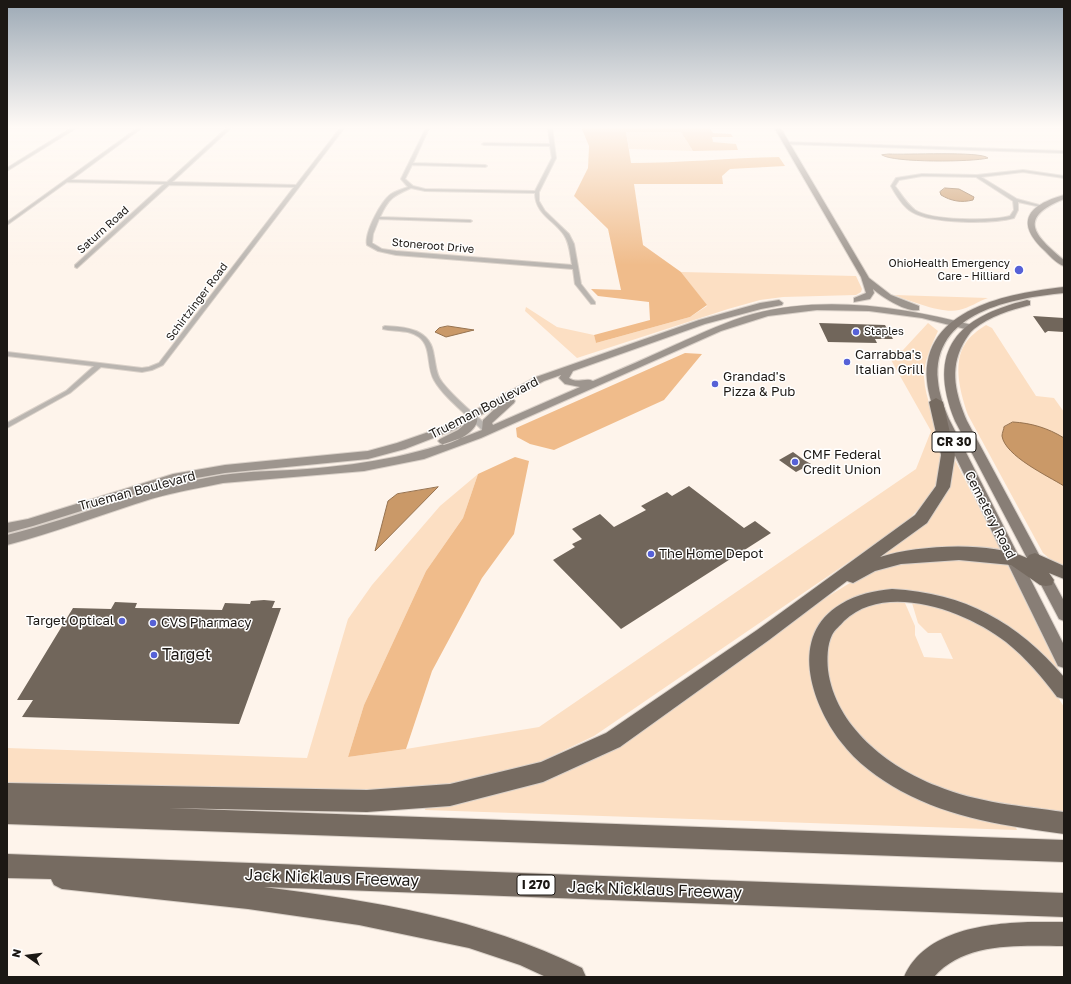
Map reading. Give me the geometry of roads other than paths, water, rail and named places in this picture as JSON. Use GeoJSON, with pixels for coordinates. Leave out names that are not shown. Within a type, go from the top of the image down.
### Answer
{"type":"FeatureCollection","features":[{"type":"Feature","properties":{"kind":"highway"},"geometry":{"type":"LineString","coordinates":[[763,635],[921,518],[943,487],[948,455],[936,402]]}},
{"type":"Feature","properties":{"kind":"highway"},"geometry":{"type":"LineString","coordinates":[[7,794],[367,800],[450,795],[543,772],[613,740],[763,635],[869,567],[891,560],[926,555],[976,555],[1013,559],[1028,567],[1046,580]]}},
{"type":"Feature","properties":{"kind":"highway"},"geometry":{"type":"LineString","coordinates":[[1035,559],[1064,573]]}},
{"type":"Feature","properties":{"kind":"highway"},"geometry":{"type":"LineString","coordinates":[[1064,691],[1045,668],[1011,635],[992,623],[966,610],[924,597],[890,596],[862,601],[854,605],[838,615],[827,627],[819,653],[818,668],[821,685],[829,707],[835,717],[864,753],[897,778],[937,797],[973,808],[1002,815],[1064,823]]}},
{"type":"Feature","properties":{"kind":"highway"},"geometry":{"type":"LineString","coordinates":[[7,814],[1064,851]]}},
{"type":"Feature","properties":{"kind":"highway","name":"Jack Nicklaus Freeway"},"geometry":{"type":"LineString","coordinates":[[7,866],[1064,905]]}},
{"type":"Feature","properties":{"kind":"highway"},"geometry":{"type":"LineString","coordinates":[[7,871],[308,905],[415,923],[457,932],[500,945],[542,960],[573,977]]}},
{"type":"Feature","properties":{"kind":"highway"},"geometry":{"type":"LineString","coordinates":[[917,977],[936,958],[961,944],[1017,934],[1064,934]]}},
{"type":"Feature","properties":{"kind":"main road"},"geometry":{"type":"LineString","coordinates":[[804,173],[865,277],[870,293],[867,297],[857,300]]}},
{"type":"Feature","properties":{"kind":"main road"},"geometry":{"type":"LineString","coordinates":[[1064,197],[1039,207],[1031,219],[1030,226],[1032,232],[1041,244],[1064,264]]}},
{"type":"Feature","properties":{"kind":"main road"},"geometry":{"type":"LineString","coordinates":[[865,277],[884,295],[916,308]]}},
{"type":"Feature","properties":{"kind":"main road","name":"Cemetery Road"},"geometry":{"type":"LineString","coordinates":[[1064,290],[1031,294],[995,302],[967,315],[956,323],[938,346],[934,357],[932,376],[936,402],[946,426],[1064,661]]}},
{"type":"Feature","properties":{"kind":"main road"},"geometry":{"type":"LineString","coordinates":[[969,327],[1011,308],[1042,299],[1064,296]]}},
{"type":"Feature","properties":{"kind":"main road","name":"Trueman Boulevard"},"geometry":{"type":"LineString","coordinates":[[7,528],[29,523],[174,478],[225,469],[368,455],[434,435],[474,416],[540,379],[630,346],[739,311],[793,301],[857,300],[916,308],[949,317],[956,323]]}},
{"type":"Feature","properties":{"kind":"main road","name":"Trueman Boulevard"},"geometry":{"type":"LineString","coordinates":[[7,540],[148,496],[200,483],[223,479],[395,462],[434,452],[488,431],[613,375],[739,322],[768,313],[798,308],[833,307],[898,312],[956,323],[969,327]]}},
{"type":"Feature","properties":{"kind":"main road"},"geometry":{"type":"LineString","coordinates":[[739,311],[737,316],[739,322]]}},
{"type":"Feature","properties":{"kind":"main road","name":"Cemetery Road"},"geometry":{"type":"LineString","coordinates":[[969,327],[952,353],[948,378],[951,396],[961,421],[1064,615]]}},
{"type":"Feature","properties":{"kind":"main road"},"geometry":{"type":"LineString","coordinates":[[569,369],[564,378],[567,382],[575,384],[587,383],[613,375]]}},
{"type":"Feature","properties":{"kind":"main road"},"geometry":{"type":"LineString","coordinates":[[488,431],[487,422],[507,405],[522,388]]}},
{"type":"Feature","properties":{"kind":"main road"},"geometry":{"type":"LineString","coordinates":[[395,462],[414,452],[457,435],[472,424],[474,416]]}},
{"type":"Feature","properties":{"kind":"street"},"geometry":{"type":"LineString","coordinates":[[7,224],[77,173]]}},
{"type":"Feature","properties":{"kind":"street","name":"Saturn Road"},"geometry":{"type":"LineString","coordinates":[[77,266],[179,173]]}},
{"type":"Feature","properties":{"kind":"street","name":"Schirtzinger Road"},"geometry":{"type":"LineString","coordinates":[[7,354],[146,370],[158,366],[163,362],[307,173]]}},
{"type":"Feature","properties":{"kind":"street"},"geometry":{"type":"LineString","coordinates":[[406,173],[403,179],[410,187],[434,190],[537,192]]}},
{"type":"Feature","properties":{"kind":"street"},"geometry":{"type":"LineString","coordinates":[[548,173],[537,192],[537,201],[543,212],[566,234],[571,244],[578,284],[593,303]]}},
{"type":"Feature","properties":{"kind":"street"},"geometry":{"type":"LineString","coordinates":[[1005,173],[977,176],[922,175],[896,180],[893,184],[910,208],[916,213],[927,217],[1004,220],[1012,217],[1016,210],[1016,202]]}},
{"type":"Feature","properties":{"kind":"street"},"geometry":{"type":"LineString","coordinates":[[1036,173],[1064,177]]}},
{"type":"Feature","properties":{"kind":"street"},"geometry":{"type":"LineString","coordinates":[[977,176],[1016,202],[1039,207]]}},
{"type":"Feature","properties":{"kind":"street"},"geometry":{"type":"LineString","coordinates":[[66,181],[297,186]]}},
{"type":"Feature","properties":{"kind":"street","name":"Stoneroot Drive"},"geometry":{"type":"LineString","coordinates":[[410,187],[390,197],[368,240],[369,244],[373,248],[404,254],[574,267]]}},
{"type":"Feature","properties":{"kind":"street"},"geometry":{"type":"LineString","coordinates":[[378,218],[470,221]]}},
{"type":"Feature","properties":{"kind":"street"},"geometry":{"type":"LineString","coordinates":[[385,328],[409,330],[424,339],[430,348],[433,369],[438,382],[488,431]]}},
{"type":"Feature","properties":{"kind":"street"},"geometry":{"type":"LineString","coordinates":[[7,426],[68,392],[99,365]]}},
{"type":"Feature","properties":{"kind":"place","name":"OhioHealth Emergency Care - Hilliard"},"geometry":{"type":"Point","coordinates":[1019,270]}},
{"type":"Feature","properties":{"kind":"place","name":"Staples"},"geometry":{"type":"Point","coordinates":[856,332]}},
{"type":"Feature","properties":{"kind":"place","name":"Carrabba's Italian Grill"},"geometry":{"type":"Point","coordinates":[847,362]}},
{"type":"Feature","properties":{"kind":"place","name":"Grandad's Pizza & Pub"},"geometry":{"type":"Point","coordinates":[715,384]}},
{"type":"Feature","properties":{"kind":"place","name":"CMF Federal Credit Union"},"geometry":{"type":"Point","coordinates":[795,462]}},
{"type":"Feature","properties":{"kind":"place","name":"The Home Depot"},"geometry":{"type":"Point","coordinates":[651,554]}},
{"type":"Feature","properties":{"kind":"place","name":"Target Optical"},"geometry":{"type":"Point","coordinates":[122,621]}},
{"type":"Feature","properties":{"kind":"place","name":"CVS Pharmacy"},"geometry":{"type":"Point","coordinates":[153,623]}},
{"type":"Feature","properties":{"kind":"place","name":"Target"},"geometry":{"type":"Point","coordinates":[154,655]}}]}
